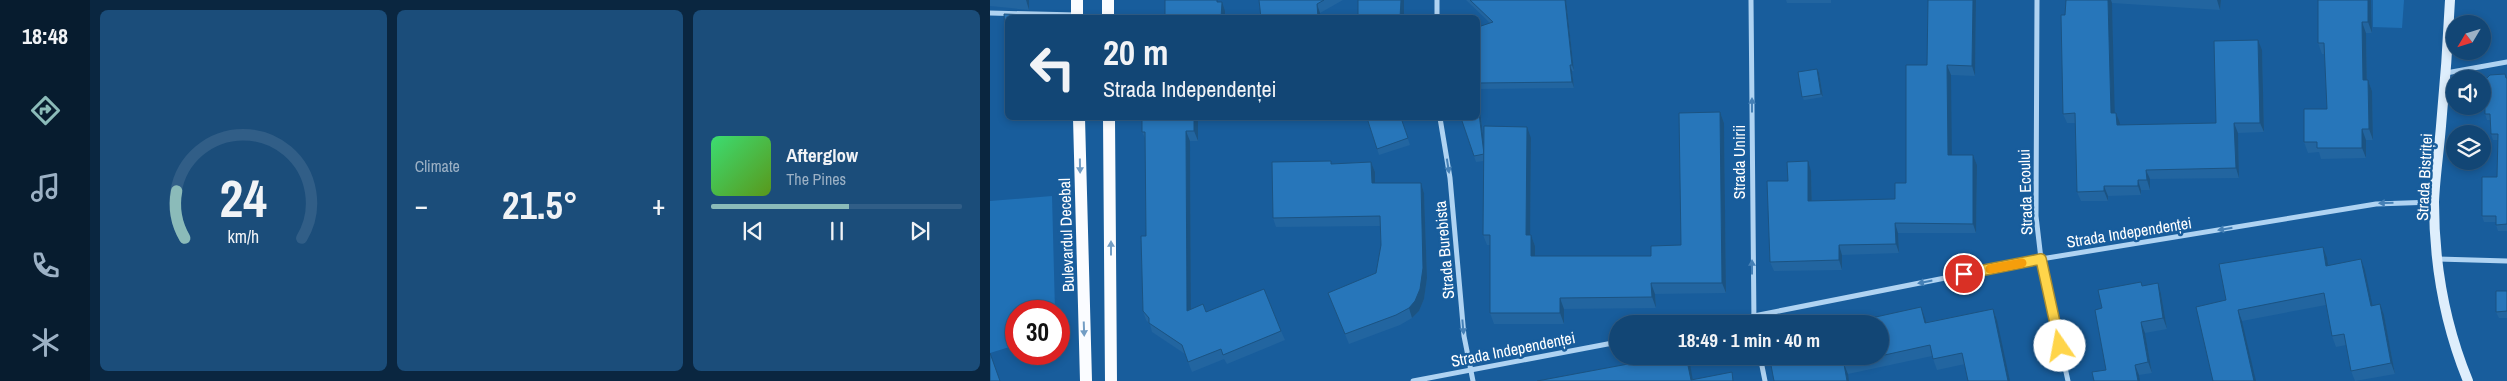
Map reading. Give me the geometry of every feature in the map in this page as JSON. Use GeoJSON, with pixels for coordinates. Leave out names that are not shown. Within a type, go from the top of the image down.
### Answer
{"type":"FeatureCollection","features":[{"type":"Feature","properties":{"kind":"main road"},"geometry":{"type":"LineString","coordinates":[[1077,0],[1077,15]]}},
{"type":"Feature","properties":{"kind":"main road"},"geometry":{"type":"LineString","coordinates":[[1108,0],[1108,15]]}},
{"type":"Feature","properties":{"kind":"main road","name":"Strada Bistriței"},"geometry":{"type":"LineString","coordinates":[[2446,70],[2450,0]]}},
{"type":"Feature","properties":{"kind":"main road","name":"Strada Bistriței"},"geometry":{"type":"LineString","coordinates":[[2446,73],[2434,202],[2437,259],[2453,345],[2468,381]]}},
{"type":"Feature","properties":{"kind":"main road","name":"Bulevardul Decebal"},"geometry":{"type":"LineString","coordinates":[[1079,120],[1086,381]]}},
{"type":"Feature","properties":{"kind":"main road"},"geometry":{"type":"LineString","coordinates":[[1110,120],[1111,381]]}},
{"type":"Feature","properties":{"kind":"street"},"geometry":{"type":"LineString","coordinates":[[1437,0],[1437,15]]}},
{"type":"Feature","properties":{"kind":"street","name":"Strada Unirii"},"geometry":{"type":"LineString","coordinates":[[1751,0],[1753,315]]}},
{"type":"Feature","properties":{"kind":"street","name":"Strada Ecoului"},"geometry":{"type":"LineString","coordinates":[[2037,0],[2036,216],[2041,259],[2068,381]]}},
{"type":"Feature","properties":{"kind":"street"},"geometry":{"type":"LineString","coordinates":[[990,13],[1048,15]]}},
{"type":"Feature","properties":{"kind":"street"},"geometry":{"type":"LineString","coordinates":[[2463,70],[2507,62]]}},
{"type":"Feature","properties":{"kind":"street","name":"Strada Burebista"},"geometry":{"type":"LineString","coordinates":[[1440,120],[1450,178],[1464,336],[1473,381]]}},
{"type":"Feature","properties":{"kind":"street","name":"Strada Independenței"},"geometry":{"type":"LineString","coordinates":[[1758,315],[2041,259],[2376,204],[2434,202]]}},
{"type":"Feature","properties":{"kind":"street"},"geometry":{"type":"LineString","coordinates":[[2437,259],[2507,261]]}},
{"type":"Feature","properties":{"kind":"street","name":"Strada Independenței"},"geometry":{"type":"LineString","coordinates":[[1413,381],[1609,344]]}},
{"type":"Feature","properties":{"kind":"street"},"geometry":{"type":"LineString","coordinates":[[1762,365],[1765,381]]}},
{"type":"Feature","properties":{"kind":"shaded area"},"geometry":{"type":"Polygon","coordinates":[[[2373,0],[2404,0],[2402,28],[2373,27],[2373,0]]]}},
{"type":"Feature","properties":{"kind":"shaded area"},"geometry":{"type":"Polygon","coordinates":[[[1052,196],[1055,300],[1005,300],[1005,348],[990,353],[990,201],[1052,196]]]}},
{"type":"Feature","properties":{"kind":"building"},"geometry":{"type":"Polygon","coordinates":[[[1165,0],[1217,0],[1217,2],[1222,2],[1221,15],[1165,15],[1165,0]]]}},
{"type":"Feature","properties":{"kind":"building"},"geometry":{"type":"Polygon","coordinates":[[[1259,0],[1324,0],[1317,4],[1318,15],[1261,15],[1259,0]]]}},
{"type":"Feature","properties":{"kind":"building"},"geometry":{"type":"Polygon","coordinates":[[[1358,0],[1401,0],[1400,15],[1358,15],[1358,0]]]}},
{"type":"Feature","properties":{"kind":"building"},"geometry":{"type":"Polygon","coordinates":[[[1470,0],[1565,0],[1572,82],[1480,83],[1480,26],[1493,22],[1470,0]]]}},
{"type":"Feature","properties":{"kind":"building"},"geometry":{"type":"Polygon","coordinates":[[[1928,0],[1973,0],[1972,66],[1947,65],[1948,155],[1973,155],[1973,224],[1895,223],[1896,244],[1839,245],[1839,260],[1770,262],[1767,181],[1788,181],[1787,162],[1808,161],[1808,201],[1895,199],[1895,183],[1906,183],[1906,65],[1927,65],[1928,0]]]}},
{"type":"Feature","properties":{"kind":"building"},"geometry":{"type":"Polygon","coordinates":[[[2066,0],[2108,0],[2111,113],[2116,113],[2117,125],[2216,123],[2214,41],[2258,40],[2260,123],[2234,123],[2236,168],[2146,170],[2147,180],[2138,180],[2138,186],[2104,186],[2104,191],[2077,192],[2075,113],[2063,114],[2061,15],[2065,15],[2066,0]]]}},
{"type":"Feature","properties":{"kind":"building"},"geometry":{"type":"Polygon","coordinates":[[[2318,0],[2368,0],[2368,22],[2362,22],[2363,80],[2368,80],[2369,129],[2362,129],[2362,148],[2317,148],[2317,142],[2304,142],[2304,109],[2327,109],[2324,43],[2318,43],[2318,0]]]}},
{"type":"Feature","properties":{"kind":"building"},"geometry":{"type":"Polygon","coordinates":[[[1004,14],[1028,15],[1005,15],[1005,32],[1004,14]]]}},
{"type":"Feature","properties":{"kind":"building"},"geometry":{"type":"Polygon","coordinates":[[[1817,69],[1821,94],[1802,97],[1798,72],[1817,69]]]}},
{"type":"Feature","properties":{"kind":"building"},"geometry":{"type":"Polygon","coordinates":[[[2505,74],[2507,78],[2507,224],[2496,225],[2496,216],[2482,216],[2482,177],[2497,177],[2498,134],[2491,134],[2491,75],[2505,74]]]}},
{"type":"Feature","properties":{"kind":"building"},"geometry":{"type":"Polygon","coordinates":[[[1720,112],[1722,283],[1651,283],[1652,297],[1560,298],[1560,313],[1490,313],[1490,235],[1483,235],[1484,126],[1527,127],[1526,235],[1531,235],[1531,256],[1651,256],[1651,246],[1681,245],[1679,113],[1720,112]]]}},
{"type":"Feature","properties":{"kind":"building"},"geometry":{"type":"Polygon","coordinates":[[[1142,120],[1194,120],[1194,131],[1186,131],[1187,311],[1203,304],[1206,312],[1264,289],[1281,331],[1223,355],[1221,349],[1188,362],[1182,345],[1149,323],[1149,318],[1143,311],[1141,236],[1146,236],[1145,132],[1142,132],[1142,120]]]}},
{"type":"Feature","properties":{"kind":"building"},"geometry":{"type":"Polygon","coordinates":[[[1368,120],[1402,120],[1408,138],[1377,149],[1368,120]]]}},
{"type":"Feature","properties":{"kind":"building"},"geometry":{"type":"Polygon","coordinates":[[[1462,120],[1480,120],[1484,154],[1474,156],[1462,120]]]}},
{"type":"Feature","properties":{"kind":"building"},"geometry":{"type":"Polygon","coordinates":[[[1331,161],[1331,164],[1371,162],[1372,183],[1421,183],[1423,268],[1420,289],[1415,301],[1409,308],[1396,315],[1345,334],[1328,293],[1376,273],[1381,245],[1380,216],[1273,218],[1272,162],[1331,161]]]}},
{"type":"Feature","properties":{"kind":"building"},"geometry":{"type":"Polygon","coordinates":[[[2323,247],[2326,266],[2361,259],[2371,306],[2380,304],[2391,363],[2351,371],[2344,334],[2332,336],[2324,293],[2238,310],[2254,381],[2213,381],[2196,307],[2226,300],[2219,264],[2323,247]]]}},
{"type":"Feature","properties":{"kind":"building"},"geometry":{"type":"Polygon","coordinates":[[[2141,282],[2142,286],[2158,283],[2163,318],[2141,322],[2148,362],[2135,365],[2138,381],[2094,381],[2092,372],[2106,370],[2095,310],[2102,308],[2098,290],[2141,282]]]}},
{"type":"Feature","properties":{"kind":"building"},"geometry":{"type":"Polygon","coordinates":[[[2496,291],[2507,291],[2507,311],[2496,312],[2496,291]]]}},
{"type":"Feature","properties":{"kind":"building"},"geometry":{"type":"Polygon","coordinates":[[[1921,307],[1925,323],[1993,309],[2008,381],[1968,381],[1962,353],[1933,359],[1930,345],[1889,354],[1889,315],[1885,315],[1921,307]]]}},
{"type":"Feature","properties":{"kind":"building"},"geometry":{"type":"Polygon","coordinates":[[[990,353],[1000,381],[990,381],[990,353]]]}},
{"type":"Feature","properties":{"kind":"building"},"geometry":{"type":"Polygon","coordinates":[[[1623,365],[1688,365],[1691,380],[1732,372],[1733,381],[1537,381],[1623,365]]]}},
{"type":"Feature","properties":{"kind":"building"},"geometry":{"type":"Polygon","coordinates":[[[1771,365],[1844,365],[1847,381],[1774,381],[1771,365]]]}},
{"type":"Feature","properties":{"kind":"slow traffic"},"geometry":{"type":"LineString","coordinates":[[1990,269],[2022,263]]}},
{"type":"Feature","properties":{"kind":"route"},"geometry":{"type":"LineString","coordinates":[[1964,274],[2041,259],[2060,346]]}}]}
